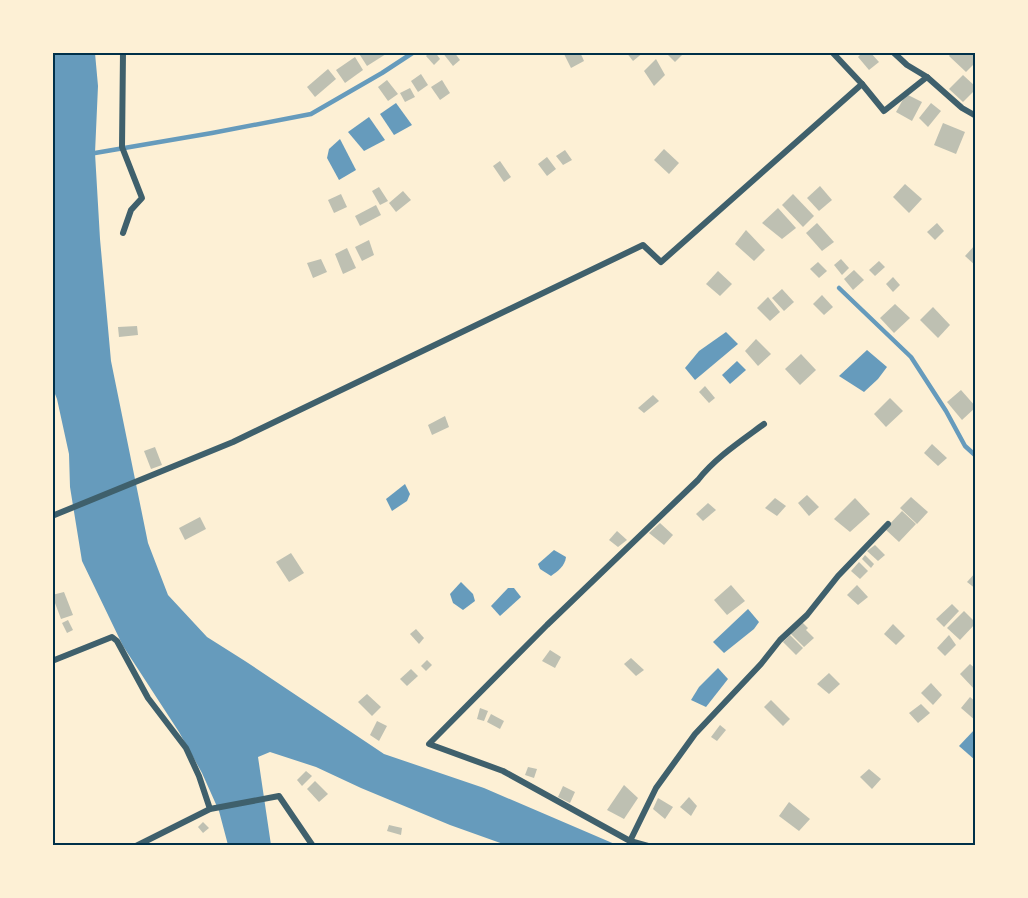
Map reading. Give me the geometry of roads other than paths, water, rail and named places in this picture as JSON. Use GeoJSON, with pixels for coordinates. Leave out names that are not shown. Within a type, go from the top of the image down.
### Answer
{"type":"FeatureCollection","features":[{"type":"Feature","properties":{"kind":"street"},"geometry":{"type":"LineString","coordinates":[[123,52],[122,147],[142,198],[131,210],[123,233]]}},
{"type":"Feature","properties":{"kind":"street"},"geometry":{"type":"LineString","coordinates":[[832,52],[884,111],[927,77]]}},
{"type":"Feature","properties":{"kind":"street"},"geometry":{"type":"LineString","coordinates":[[893,52],[975,116]]}},
{"type":"Feature","properties":{"kind":"street"},"geometry":{"type":"LineString","coordinates":[[52,516],[234,442],[643,245],[661,262],[862,84]]}},
{"type":"Feature","properties":{"kind":"street"},"geometry":{"type":"LineString","coordinates":[[648,846],[630,841],[503,771],[429,744],[707,469],[764,424]]}},
{"type":"Feature","properties":{"kind":"street"},"geometry":{"type":"LineString","coordinates":[[630,841],[656,788],[695,734],[761,664],[780,640],[807,615],[838,576],[888,524]]}},
{"type":"Feature","properties":{"kind":"street"},"geometry":{"type":"LineString","coordinates":[[52,661],[112,637],[117,641],[148,698],[186,748],[212,808]]}},
{"type":"Feature","properties":{"kind":"street"},"geometry":{"type":"LineString","coordinates":[[136,846],[212,808],[279,796],[313,846]]}},
{"type":"Feature","properties":{"kind":"water"},"geometry":{"type":"Polygon","coordinates":[[[53,53],[95,53],[98,86],[95,153],[111,361],[148,543],[168,595],[207,637],[384,754],[484,788],[617,845],[506,845],[450,825],[316,767],[270,752],[258,757],[271,845],[228,845],[219,811],[202,773],[179,732],[123,646],[82,561],[70,487],[69,454],[53,389],[53,53]]]}},
{"type":"Feature","properties":{"kind":"water"},"geometry":{"type":"Polygon","coordinates":[[[396,103],[412,125],[394,135],[380,114],[396,103]]]}},
{"type":"Feature","properties":{"kind":"water"},"geometry":{"type":"Polygon","coordinates":[[[369,117],[385,140],[364,151],[348,132],[369,117]]]}},
{"type":"Feature","properties":{"kind":"water"},"geometry":{"type":"Polygon","coordinates":[[[340,139],[356,170],[339,180],[327,158],[329,149],[340,139]]]}},
{"type":"Feature","properties":{"kind":"water"},"geometry":{"type":"Polygon","coordinates":[[[726,332],[738,344],[695,380],[685,368],[699,351],[726,332]]]}},
{"type":"Feature","properties":{"kind":"water"},"geometry":{"type":"Polygon","coordinates":[[[867,350],[887,367],[864,392],[839,376],[867,350]]]}},
{"type":"Feature","properties":{"kind":"water"},"geometry":{"type":"Polygon","coordinates":[[[737,361],[746,370],[730,384],[722,375],[737,361]]]}},
{"type":"Feature","properties":{"kind":"water"},"geometry":{"type":"Polygon","coordinates":[[[405,484],[410,494],[407,501],[392,511],[386,499],[405,484]]]}},
{"type":"Feature","properties":{"kind":"water"},"geometry":{"type":"Polygon","coordinates":[[[554,550],[566,557],[563,566],[551,576],[540,569],[538,564],[554,550]]]}},
{"type":"Feature","properties":{"kind":"water"},"geometry":{"type":"Polygon","coordinates":[[[461,582],[473,594],[475,601],[463,610],[453,603],[450,594],[461,582]]]}},
{"type":"Feature","properties":{"kind":"water"},"geometry":{"type":"Polygon","coordinates":[[[508,588],[514,588],[521,597],[500,616],[491,606],[508,588]]]}},
{"type":"Feature","properties":{"kind":"water"},"geometry":{"type":"Polygon","coordinates":[[[748,609],[759,622],[754,629],[724,653],[713,642],[748,609]]]}},
{"type":"Feature","properties":{"kind":"water"},"geometry":{"type":"Polygon","coordinates":[[[718,668],[728,679],[706,707],[691,700],[699,687],[718,668]]]}},
{"type":"Feature","properties":{"kind":"water"},"geometry":{"type":"Polygon","coordinates":[[[975,729],[975,760],[959,746],[975,729]]]}},
{"type":"Feature","properties":{"kind":"waterway"},"geometry":{"type":"LineString","coordinates":[[95,153],[311,114],[414,52]]}},
{"type":"Feature","properties":{"kind":"waterway"},"geometry":{"type":"LineString","coordinates":[[839,288],[911,357],[946,411],[965,446],[976,456]]}}]}
